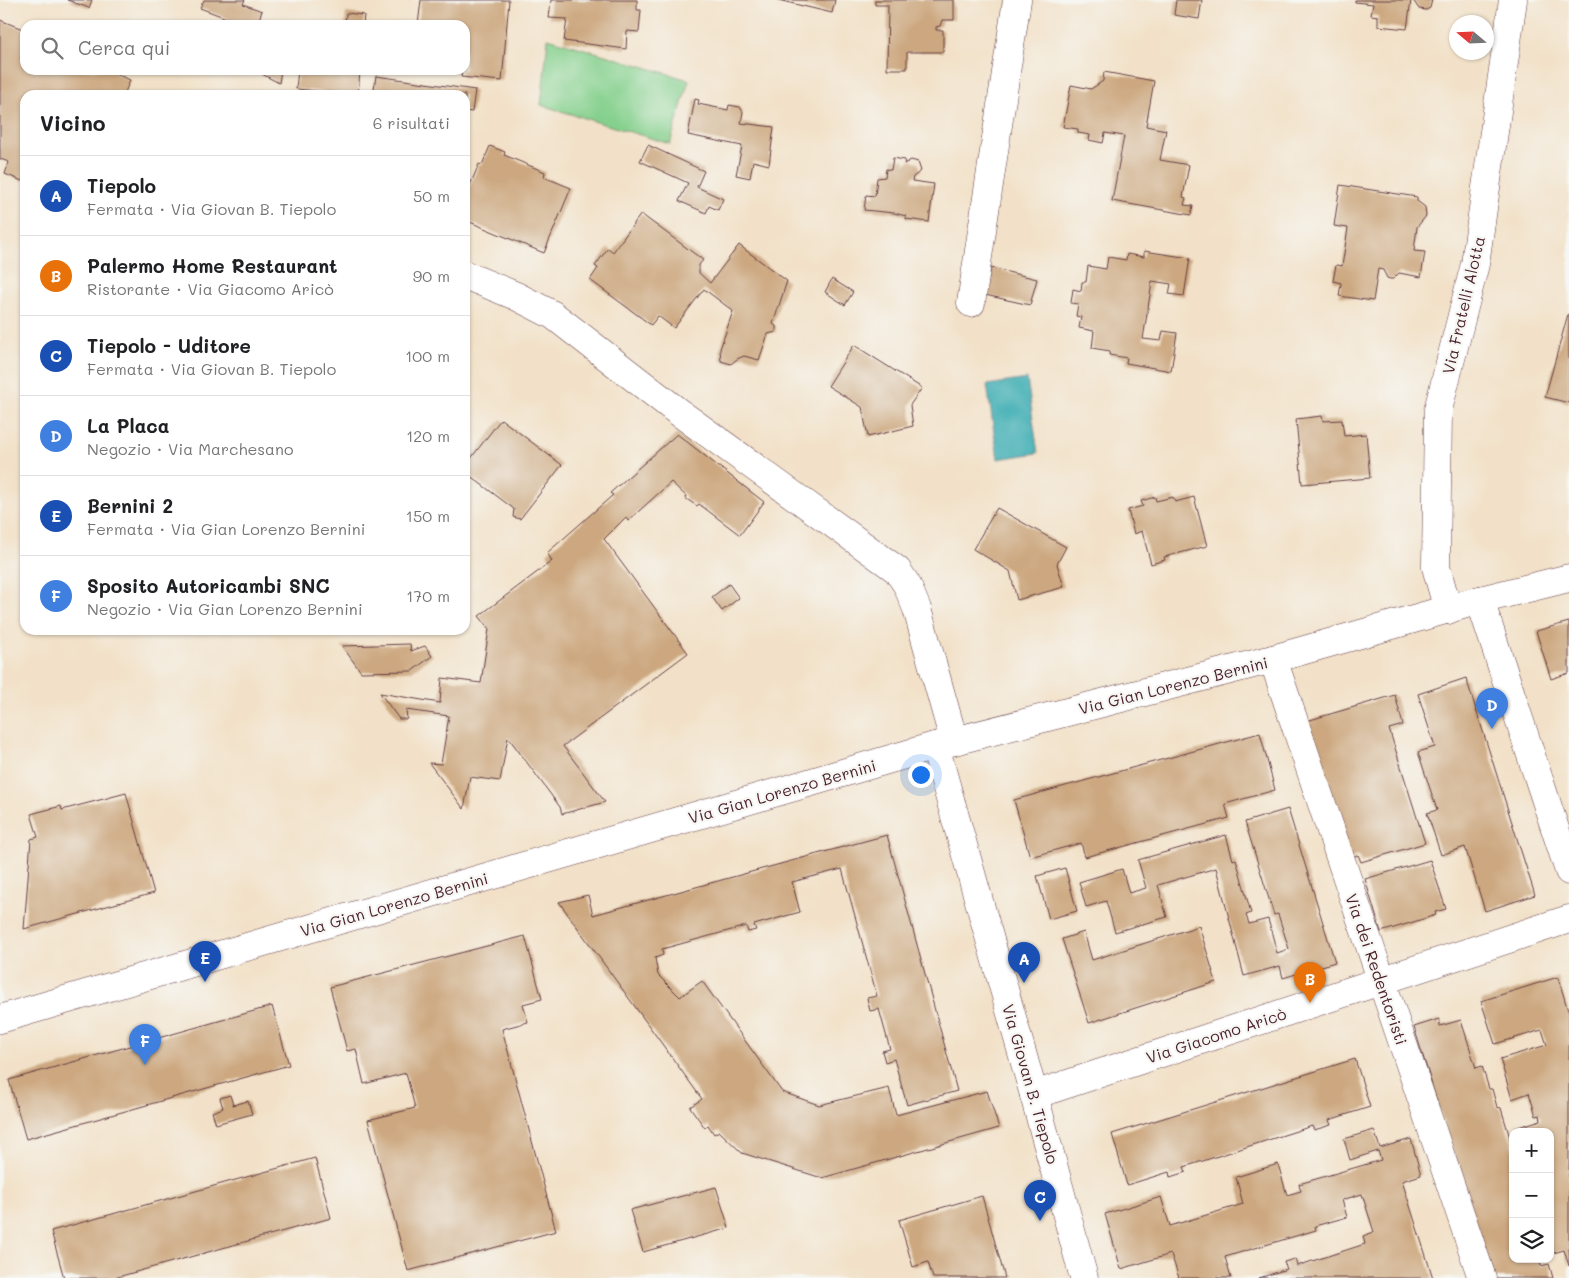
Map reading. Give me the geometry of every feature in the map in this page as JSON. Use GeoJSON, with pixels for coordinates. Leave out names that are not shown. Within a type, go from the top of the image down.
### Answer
{"type":"FeatureCollection","features":[{"type":"Feature","properties":{"kind":"street"},"geometry":{"type":"LineString","coordinates":[[971,303],[1017,0]]}},
{"type":"Feature","properties":{"kind":"street","name":"Via Fratelli Alotta"},"geometry":{"type":"LineString","coordinates":[[1448,610],[1436,567],[1438,410],[1475,264],[1513,0]]}},
{"type":"Feature","properties":{"kind":"street","name":"Via Giovan B. Tiepolo"},"geometry":{"type":"LineString","coordinates":[[470,277],[516,296],[553,315],[677,411],[898,570],[907,585],[917,609],[945,744],[1034,1095],[1084,1278]]}},
{"type":"Feature","properties":{"kind":"street","name":"Via Gian Lorenzo Bernini"},"geometry":{"type":"LineString","coordinates":[[0,1019],[945,744],[1273,659],[1480,600],[1569,578]]}},
{"type":"Feature","properties":{"kind":"street"},"geometry":{"type":"LineString","coordinates":[[1480,600],[1569,871]]}},
{"type":"Feature","properties":{"kind":"street","name":"Via dei Redentoristi"},"geometry":{"type":"LineString","coordinates":[[1273,659],[1482,1278]]}},
{"type":"Feature","properties":{"kind":"street","name":"Via Giacomo Aricò"},"geometry":{"type":"LineString","coordinates":[[1034,1095],[1569,919]]}},
{"type":"Feature","properties":{"kind":"green space"},"geometry":{"type":"Polygon","coordinates":[[[548,38],[689,80],[670,144],[541,105],[548,38]]]}},
{"type":"Feature","properties":{"kind":"water"},"geometry":{"type":"Polygon","coordinates":[[[1027,379],[1038,453],[998,459],[987,385],[1027,379]]]}},
{"type":"Feature","properties":{"kind":"building"},"geometry":{"type":"Polygon","coordinates":[[[67,0],[92,0],[89,8],[67,0]]]}},
{"type":"Feature","properties":{"kind":"building"},"geometry":{"type":"Polygon","coordinates":[[[204,0],[245,0],[243,4],[262,11],[259,19],[262,20],[229,20],[200,8],[204,0]]]}},
{"type":"Feature","properties":{"kind":"building"},"geometry":{"type":"Polygon","coordinates":[[[421,0],[509,0],[502,81],[461,77],[461,75],[470,75],[470,20],[419,20],[421,0]]]}},
{"type":"Feature","properties":{"kind":"building"},"geometry":{"type":"Polygon","coordinates":[[[551,0],[637,0],[637,10],[641,10],[639,32],[627,31],[626,49],[564,41],[567,19],[549,18],[551,0]]]}},
{"type":"Feature","properties":{"kind":"building"},"geometry":{"type":"Polygon","coordinates":[[[778,0],[835,0],[832,13],[778,0]]]}},
{"type":"Feature","properties":{"kind":"building"},"geometry":{"type":"Polygon","coordinates":[[[875,0],[954,0],[954,20],[942,20],[940,26],[936,27],[936,30],[943,30],[943,52],[907,52],[907,69],[887,69],[888,5],[875,5],[875,0]]]}},
{"type":"Feature","properties":{"kind":"building"},"geometry":{"type":"Polygon","coordinates":[[[1176,0],[1202,0],[1199,19],[1174,15],[1176,0]]]}},
{"type":"Feature","properties":{"kind":"building"},"geometry":{"type":"Polygon","coordinates":[[[1355,0],[1411,0],[1407,29],[1378,26],[1378,16],[1371,15],[1373,4],[1355,2],[1355,0]]]}},
{"type":"Feature","properties":{"kind":"building"},"geometry":{"type":"Polygon","coordinates":[[[1413,0],[1432,0],[1430,8],[1426,10],[1419,9],[1413,0]]]}},
{"type":"Feature","properties":{"kind":"building"},"geometry":{"type":"Polygon","coordinates":[[[346,13],[364,15],[364,20],[345,20],[346,13]]]}},
{"type":"Feature","properties":{"kind":"building"},"geometry":{"type":"Polygon","coordinates":[[[0,20],[20,28],[20,75],[118,75],[130,80],[126,90],[20,90],[20,180],[5,174],[9,162],[0,159],[0,20]]]}},
{"type":"Feature","properties":{"kind":"building"},"geometry":{"type":"Polygon","coordinates":[[[1104,72],[1154,81],[1146,126],[1166,130],[1160,160],[1189,165],[1183,197],[1186,198],[1184,205],[1193,206],[1191,215],[1112,201],[1124,136],[1105,133],[1103,143],[1089,140],[1090,135],[1078,133],[1078,129],[1063,127],[1071,85],[1091,89],[1103,81],[1104,72]]]}},
{"type":"Feature","properties":{"kind":"building"},"geometry":{"type":"Polygon","coordinates":[[[264,75],[280,75],[279,83],[264,75]]]}},
{"type":"Feature","properties":{"kind":"building"},"geometry":{"type":"Polygon","coordinates":[[[297,75],[360,75],[358,90],[296,89],[297,75]]]}},
{"type":"Feature","properties":{"kind":"building"},"geometry":{"type":"Polygon","coordinates":[[[376,76],[475,90],[472,112],[470,112],[470,90],[374,90],[376,76]]]}},
{"type":"Feature","properties":{"kind":"building"},"geometry":{"type":"Polygon","coordinates":[[[695,99],[699,100],[698,104],[728,110],[729,105],[740,107],[743,112],[741,123],[774,127],[769,165],[753,161],[750,178],[736,175],[742,146],[688,135],[695,99]]]}},
{"type":"Feature","properties":{"kind":"building"},"geometry":{"type":"Polygon","coordinates":[[[648,145],[704,171],[697,187],[723,199],[718,210],[709,206],[706,213],[679,201],[688,183],[640,161],[648,145]]]}},
{"type":"Feature","properties":{"kind":"building"},"geometry":{"type":"Polygon","coordinates":[[[490,146],[505,152],[504,155],[545,172],[544,177],[571,188],[544,253],[470,222],[470,185],[479,164],[482,165],[490,146]]]}},
{"type":"Feature","properties":{"kind":"building"},"geometry":{"type":"Polygon","coordinates":[[[893,158],[905,160],[904,164],[911,160],[918,162],[921,171],[913,177],[912,181],[934,184],[929,222],[906,219],[906,216],[894,213],[864,210],[866,195],[875,196],[877,178],[885,177],[886,169],[891,170],[893,158]]]}},
{"type":"Feature","properties":{"kind":"building"},"geometry":{"type":"Polygon","coordinates":[[[1340,185],[1417,197],[1417,201],[1425,207],[1426,216],[1417,227],[1414,251],[1425,252],[1421,277],[1399,273],[1393,279],[1390,279],[1387,278],[1383,270],[1378,269],[1373,301],[1339,296],[1341,283],[1333,281],[1336,265],[1342,266],[1348,228],[1334,226],[1340,185]]]}},
{"type":"Feature","properties":{"kind":"building"},"geometry":{"type":"Polygon","coordinates":[[[641,214],[703,260],[699,265],[699,273],[710,283],[739,245],[787,281],[773,324],[776,326],[776,332],[768,334],[759,360],[744,356],[731,364],[721,361],[720,349],[733,311],[704,289],[674,328],[658,316],[651,325],[590,280],[598,268],[595,266],[608,248],[613,252],[641,214]]]}},
{"type":"Feature","properties":{"kind":"building"},"geometry":{"type":"Polygon","coordinates":[[[1144,251],[1190,258],[1184,296],[1169,294],[1171,284],[1152,281],[1143,339],[1161,341],[1163,331],[1177,333],[1171,371],[1126,363],[1127,358],[1109,355],[1110,351],[1092,348],[1094,331],[1079,328],[1081,317],[1076,316],[1078,304],[1071,303],[1073,289],[1081,291],[1082,282],[1086,282],[1088,266],[1106,269],[1108,257],[1126,260],[1127,254],[1144,257],[1144,251]]]}},
{"type":"Feature","properties":{"kind":"building"},"geometry":{"type":"Polygon","coordinates":[[[991,268],[1037,279],[1030,305],[985,295],[991,268]]]}},
{"type":"Feature","properties":{"kind":"building"},"geometry":{"type":"Polygon","coordinates":[[[832,279],[853,292],[845,305],[825,292],[832,279]]]}},
{"type":"Feature","properties":{"kind":"building"},"geometry":{"type":"Polygon","coordinates":[[[1569,314],[1569,403],[1545,397],[1569,314]]]}},
{"type":"Feature","properties":{"kind":"building"},"geometry":{"type":"Polygon","coordinates":[[[854,345],[922,388],[910,405],[913,426],[868,437],[862,407],[828,386],[854,345]]]}},
{"type":"Feature","properties":{"kind":"building"},"geometry":{"type":"Polygon","coordinates":[[[1322,416],[1323,421],[1342,420],[1344,436],[1366,434],[1370,478],[1302,484],[1296,419],[1322,416]]]}},
{"type":"Feature","properties":{"kind":"building"},"geometry":{"type":"Polygon","coordinates":[[[501,419],[562,465],[520,519],[513,517],[514,509],[470,476],[470,459],[501,419]]]}},
{"type":"Feature","properties":{"kind":"building"},"geometry":{"type":"Polygon","coordinates":[[[677,434],[764,502],[740,535],[699,504],[697,506],[685,498],[686,496],[671,482],[628,521],[626,517],[604,539],[688,653],[563,746],[605,802],[562,814],[560,807],[508,737],[500,781],[470,777],[464,809],[429,763],[441,764],[449,716],[406,710],[407,719],[399,719],[380,693],[440,703],[442,678],[481,683],[489,629],[479,616],[552,561],[547,553],[613,495],[610,493],[677,434]]]}},
{"type":"Feature","properties":{"kind":"building"},"geometry":{"type":"Polygon","coordinates":[[[1155,497],[1156,501],[1173,497],[1175,502],[1194,497],[1207,546],[1164,557],[1165,560],[1151,564],[1142,531],[1134,534],[1128,510],[1143,506],[1141,501],[1155,497]]]}},
{"type":"Feature","properties":{"kind":"building"},"geometry":{"type":"Polygon","coordinates":[[[997,508],[1066,547],[1057,564],[1064,587],[1017,600],[1010,571],[973,549],[997,508]]]}},
{"type":"Feature","properties":{"kind":"building"},"geometry":{"type":"Polygon","coordinates":[[[729,584],[739,598],[722,611],[712,597],[729,584]]]}},
{"type":"Feature","properties":{"kind":"building"},"geometry":{"type":"Polygon","coordinates":[[[1569,622],[1569,673],[1551,679],[1536,631],[1569,622]]]}},
{"type":"Feature","properties":{"kind":"building"},"geometry":{"type":"Polygon","coordinates":[[[410,644],[411,651],[425,646],[432,656],[412,671],[361,672],[342,646],[410,644]]]}},
{"type":"Feature","properties":{"kind":"building"},"geometry":{"type":"Polygon","coordinates":[[[1466,678],[1535,895],[1485,911],[1465,847],[1441,855],[1427,813],[1437,810],[1418,752],[1435,747],[1418,694],[1466,678]]]}},
{"type":"Feature","properties":{"kind":"building"},"geometry":{"type":"Polygon","coordinates":[[[1395,695],[1403,725],[1389,729],[1425,843],[1361,862],[1358,855],[1347,859],[1303,722],[1395,695]]]}},
{"type":"Feature","properties":{"kind":"building"},"geometry":{"type":"Polygon","coordinates":[[[1260,733],[1275,790],[1225,804],[1229,818],[1085,857],[1081,843],[1030,857],[1014,800],[1260,733]]]}},
{"type":"Feature","properties":{"kind":"building"},"geometry":{"type":"Polygon","coordinates":[[[126,793],[154,893],[24,929],[31,839],[38,837],[31,814],[61,806],[62,810],[126,793]]]}},
{"type":"Feature","properties":{"kind":"building"},"geometry":{"type":"Polygon","coordinates":[[[1288,809],[1335,962],[1283,978],[1280,966],[1244,976],[1216,868],[1158,885],[1167,917],[1115,932],[1106,901],[1086,907],[1079,882],[1122,869],[1129,893],[1146,888],[1138,860],[1226,835],[1233,860],[1236,859],[1251,913],[1246,915],[1249,924],[1268,919],[1277,953],[1289,949],[1278,914],[1274,915],[1245,822],[1288,809]]]}},
{"type":"Feature","properties":{"kind":"building"},"geometry":{"type":"Polygon","coordinates":[[[887,835],[957,1091],[907,1105],[894,1059],[885,1062],[882,1051],[890,1049],[879,1009],[870,1011],[867,998],[877,996],[842,869],[792,882],[800,912],[754,925],[756,930],[748,932],[746,926],[662,949],[663,955],[655,958],[658,975],[680,997],[702,981],[782,1092],[819,1105],[889,1088],[896,1115],[987,1091],[999,1128],[822,1178],[742,1153],[719,1131],[714,1134],[708,1125],[705,1128],[690,1107],[702,1099],[559,902],[588,895],[593,915],[887,835]]]}},
{"type":"Feature","properties":{"kind":"building"},"geometry":{"type":"Polygon","coordinates":[[[1430,860],[1446,909],[1435,912],[1436,915],[1381,932],[1365,879],[1430,860]]]}},
{"type":"Feature","properties":{"kind":"building"},"geometry":{"type":"Polygon","coordinates":[[[1065,868],[1077,911],[1049,919],[1037,876],[1065,868]]]}},
{"type":"Feature","properties":{"kind":"building"},"geometry":{"type":"Polygon","coordinates":[[[1199,926],[1216,982],[1089,1023],[1062,939],[1084,932],[1092,960],[1199,926]]]}},
{"type":"Feature","properties":{"kind":"building"},"geometry":{"type":"Polygon","coordinates":[[[525,936],[542,999],[523,1004],[528,1022],[502,1029],[556,1231],[408,1271],[368,1120],[415,1108],[406,1073],[364,1084],[356,1049],[347,1051],[330,987],[525,936]]]}},
{"type":"Feature","properties":{"kind":"building"},"geometry":{"type":"Polygon","coordinates":[[[1558,977],[1569,1014],[1569,1266],[1564,1250],[1554,1253],[1554,1128],[1515,1128],[1541,1120],[1540,1115],[1536,1116],[1529,1093],[1512,1099],[1500,1059],[1547,1045],[1542,1030],[1495,1044],[1481,1001],[1558,977]]]}},
{"type":"Feature","properties":{"kind":"building"},"geometry":{"type":"Polygon","coordinates":[[[272,1006],[289,1065],[26,1139],[9,1080],[272,1006]]]}},
{"type":"Feature","properties":{"kind":"building"},"geometry":{"type":"Polygon","coordinates":[[[1439,1019],[1440,1026],[1461,1020],[1476,1068],[1482,1066],[1497,1107],[1501,1108],[1509,1135],[1509,1263],[1540,1263],[1541,1266],[1549,1264],[1553,1278],[1492,1278],[1414,1027],[1439,1019]]]}},
{"type":"Feature","properties":{"kind":"building"},"geometry":{"type":"Polygon","coordinates":[[[1355,1059],[1370,1107],[1329,1120],[1331,1125],[1314,1130],[1312,1126],[1184,1167],[1186,1172],[1170,1177],[1169,1172],[1127,1185],[1112,1134],[1355,1059]]]}},
{"type":"Feature","properties":{"kind":"building"},"geometry":{"type":"Polygon","coordinates":[[[230,1095],[233,1105],[248,1101],[252,1114],[216,1124],[212,1112],[223,1108],[220,1098],[230,1095]]]}},
{"type":"Feature","properties":{"kind":"building"},"geometry":{"type":"Polygon","coordinates":[[[1374,1130],[1380,1148],[1411,1139],[1421,1175],[1402,1181],[1433,1278],[1259,1278],[1287,1269],[1284,1262],[1295,1259],[1297,1266],[1365,1244],[1363,1236],[1374,1232],[1362,1194],[1342,1200],[1347,1217],[1315,1226],[1316,1230],[1225,1257],[1231,1278],[1179,1278],[1171,1254],[1121,1269],[1105,1214],[1161,1197],[1170,1226],[1243,1204],[1236,1177],[1278,1164],[1287,1195],[1301,1191],[1299,1184],[1381,1160],[1378,1151],[1350,1160],[1344,1139],[1374,1130]]]}},
{"type":"Feature","properties":{"kind":"building"},"geometry":{"type":"Polygon","coordinates":[[[315,1158],[331,1218],[114,1278],[64,1278],[51,1231],[315,1158]]]}},
{"type":"Feature","properties":{"kind":"building"},"geometry":{"type":"Polygon","coordinates":[[[716,1187],[729,1228],[643,1252],[630,1210],[716,1187]]]}},
{"type":"Feature","properties":{"kind":"building"},"geometry":{"type":"Polygon","coordinates":[[[982,1196],[1005,1278],[933,1278],[928,1262],[913,1267],[899,1220],[982,1196]]]}},
{"type":"Feature","properties":{"kind":"place","name":"La Placa"},"geometry":{"type":"Point","coordinates":[1492,729]}},
{"type":"Feature","properties":{"kind":"place","name":"Bernini 2"},"geometry":{"type":"Point","coordinates":[205,982]}},
{"type":"Feature","properties":{"kind":"place","name":"Tiepolo"},"geometry":{"type":"Point","coordinates":[1024,983]}},
{"type":"Feature","properties":{"kind":"place","name":"Palermo Home Restaurant"},"geometry":{"type":"Point","coordinates":[1310,1003]}},
{"type":"Feature","properties":{"kind":"place","name":"Sposito Autoricambi SNC"},"geometry":{"type":"Point","coordinates":[145,1065]}},
{"type":"Feature","properties":{"kind":"place","name":"Tiepolo - Uditore"},"geometry":{"type":"Point","coordinates":[1040,1221]}}]}
